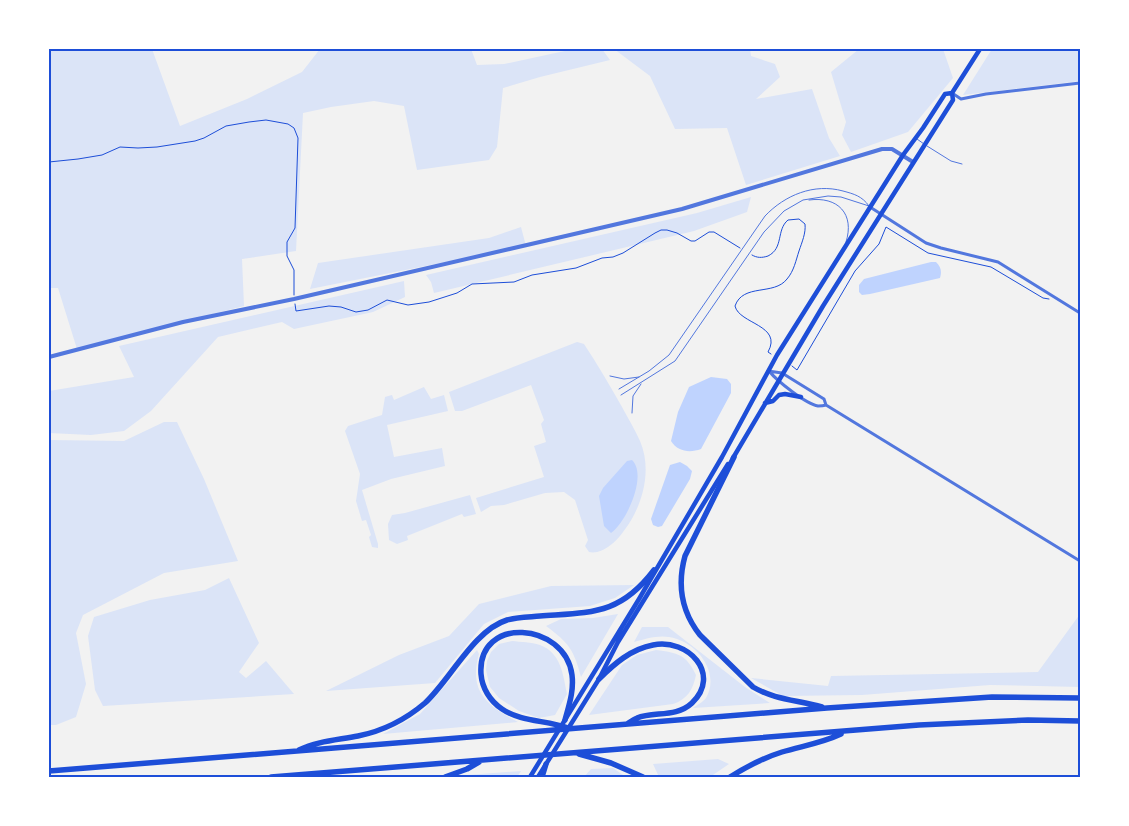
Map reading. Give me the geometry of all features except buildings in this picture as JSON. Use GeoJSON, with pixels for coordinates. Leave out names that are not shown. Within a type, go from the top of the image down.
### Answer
{"type":"FeatureCollection","features":[{"type":"Feature","properties":{"kind":"highway"},"geometry":{"type":"LineString","coordinates":[[734,456],[685,556],[680,588],[684,608],[700,636],[753,687],[785,700],[810,703],[827,708]]}},
{"type":"Feature","properties":{"kind":"highway"},"geometry":{"type":"LineString","coordinates":[[296,751],[311,744],[371,734],[404,718],[427,700],[483,635],[498,623],[515,618],[591,612],[610,607],[620,603],[636,591],[654,570]]}},
{"type":"Feature","properties":{"kind":"highway"},"geometry":{"type":"LineString","coordinates":[[565,720],[572,691],[572,674],[566,658],[557,647],[542,637],[526,632],[505,635],[493,643],[481,664],[481,678],[486,692],[495,703],[505,711],[518,716],[570,729]]}},
{"type":"Feature","properties":{"kind":"highway"},"geometry":{"type":"LineString","coordinates":[[599,679],[626,656],[654,645],[678,647],[691,653],[699,663],[702,669],[703,683],[698,696],[692,702],[678,710],[637,718],[627,724]]}},
{"type":"Feature","properties":{"kind":"highway"},"geometry":{"type":"LineString","coordinates":[[49,771],[992,696],[1080,698]]}},
{"type":"Feature","properties":{"kind":"highway"},"geometry":{"type":"LineString","coordinates":[[271,777],[994,721],[1080,721]]}},
{"type":"Feature","properties":{"kind":"highway"},"geometry":{"type":"LineString","coordinates":[[730,777],[770,756],[829,740],[845,732]]}},
{"type":"Feature","properties":{"kind":"highway"},"geometry":{"type":"LineString","coordinates":[[577,753],[611,763],[643,777]]}},
{"type":"Feature","properties":{"kind":"highway"},"geometry":{"type":"LineString","coordinates":[[445,777],[467,769],[482,760]]}},
{"type":"Feature","properties":{"kind":"highway"},"geometry":{"type":"LineString","coordinates":[[542,777],[546,764]]}},
{"type":"Feature","properties":{"kind":"main road"},"geometry":{"type":"LineString","coordinates":[[538,777],[599,679],[618,642],[734,456],[777,381],[953,100],[952,93],[980,49]]}},
{"type":"Feature","properties":{"kind":"main road"},"geometry":{"type":"LineString","coordinates":[[530,777],[639,599],[654,570],[722,457],[776,357],[903,155],[945,94],[952,93]]}},
{"type":"Feature","properties":{"kind":"main road"},"geometry":{"type":"LineString","coordinates":[[764,404],[784,394],[801,397]]}},
{"type":"Feature","properties":{"kind":"street"},"geometry":{"type":"LineString","coordinates":[[952,93],[961,99],[986,94],[1080,83]]}},
{"type":"Feature","properties":{"kind":"street"},"geometry":{"type":"LineString","coordinates":[[49,357],[191,320],[294,299],[682,209],[882,149],[892,149],[913,162]]}},
{"type":"Feature","properties":{"kind":"street"},"geometry":{"type":"LineString","coordinates":[[870,206],[932,245],[998,262],[1080,313]]}},
{"type":"Feature","properties":{"kind":"street"},"geometry":{"type":"LineString","coordinates":[[768,371],[782,373],[824,399],[826,405]]}},
{"type":"Feature","properties":{"kind":"street"},"geometry":{"type":"LineString","coordinates":[[768,371],[777,381],[801,397],[817,406],[826,405],[1080,561]]}},
{"type":"Feature","properties":{"kind":"lane"},"geometry":{"type":"LineString","coordinates":[[916,138],[951,161],[962,164]]}},
{"type":"Feature","properties":{"kind":"lane"},"geometry":{"type":"LineString","coordinates":[[619,389],[659,364],[677,345],[741,249],[777,204],[798,193],[817,188],[839,190],[864,198],[870,206]]}},
{"type":"Feature","properties":{"kind":"lane"},"geometry":{"type":"LineString","coordinates":[[622,394],[675,361],[748,254],[777,217],[793,204],[803,200],[828,196],[841,197],[870,206]]}},
{"type":"Feature","properties":{"kind":"lane"},"geometry":{"type":"LineString","coordinates":[[803,200],[825,200],[841,208],[847,217],[849,228],[843,249]]}},
{"type":"Feature","properties":{"kind":"lane"},"geometry":{"type":"LineString","coordinates":[[610,376],[624,378],[639,377]]}},
{"type":"Feature","properties":{"kind":"lane"},"geometry":{"type":"LineString","coordinates":[[632,413],[634,396],[642,382]]}},
{"type":"Feature","properties":{"kind":"path"},"geometry":{"type":"LineString","coordinates":[[49,162],[102,154],[120,146],[138,148],[157,147],[195,141],[235,124],[266,120],[288,124],[294,128],[298,138],[294,228],[287,242],[287,256],[294,270],[296,311],[330,306],[356,312],[368,310],[388,300],[408,305],[429,302],[457,293],[472,284],[514,282],[532,274],[576,268],[602,258],[613,257],[628,251],[661,230],[677,233],[691,241],[695,241],[709,232],[714,232],[741,249]]}},
{"type":"Feature","properties":{"kind":"path"},"geometry":{"type":"LineString","coordinates":[[748,254],[757,258],[772,254],[776,249],[783,226],[788,220],[798,219],[805,224],[805,231],[794,267],[786,281],[776,286],[742,295],[737,300],[735,306],[738,313],[767,332],[770,345],[768,352],[776,357]]}},
{"type":"Feature","properties":{"kind":"path"},"geometry":{"type":"LineString","coordinates":[[788,364],[798,370],[855,271],[879,244],[886,227],[928,253],[986,265],[1043,298],[1049,300],[1057,298]]}},
{"type":"Feature","properties":{"kind":"shaded area"},"geometry":{"type":"Polygon","coordinates":[[[49,49],[152,49],[180,126],[247,99],[302,72],[320,49],[471,49],[477,65],[504,64],[574,49],[602,49],[610,60],[503,88],[497,147],[489,160],[417,170],[404,106],[374,101],[303,113],[296,251],[242,259],[244,306],[77,349],[58,288],[49,288],[49,49]]]}},
{"type":"Feature","properties":{"kind":"shaded area"},"geometry":{"type":"Polygon","coordinates":[[[614,49],[750,49],[751,56],[775,64],[780,77],[756,99],[812,89],[829,138],[840,156],[746,185],[727,128],[675,129],[650,76],[614,49]]]}},
{"type":"Feature","properties":{"kind":"shaded area"},"geometry":{"type":"Polygon","coordinates":[[[859,49],[943,49],[953,78],[908,132],[851,152],[842,135],[846,122],[831,72],[859,49]]]}},
{"type":"Feature","properties":{"kind":"shaded area"},"geometry":{"type":"Polygon","coordinates":[[[992,49],[1080,49],[1080,81],[963,95],[992,49]]]}},
{"type":"Feature","properties":{"kind":"shaded area"},"geometry":{"type":"Polygon","coordinates":[[[751,197],[747,212],[694,231],[434,293],[431,282],[426,275],[697,213],[751,197]]]}},
{"type":"Feature","properties":{"kind":"shaded area"},"geometry":{"type":"Polygon","coordinates":[[[521,227],[526,246],[310,289],[318,263],[489,238],[521,227]]]}},
{"type":"Feature","properties":{"kind":"shaded area"},"geometry":{"type":"Polygon","coordinates":[[[404,281],[405,297],[373,312],[294,329],[282,322],[218,337],[151,411],[124,431],[91,435],[49,433],[49,391],[134,377],[119,346],[404,281]]]}},
{"type":"Feature","properties":{"kind":"shaded area"},"geometry":{"type":"Polygon","coordinates":[[[577,342],[584,344],[622,407],[640,441],[646,464],[644,489],[636,512],[613,544],[599,552],[589,552],[585,546],[588,540],[575,500],[564,492],[545,493],[504,505],[491,506],[481,512],[476,498],[544,477],[534,446],[546,442],[541,424],[544,420],[531,385],[462,411],[455,411],[449,392],[577,342]]]}},
{"type":"Feature","properties":{"kind":"shaded area"},"geometry":{"type":"Polygon","coordinates":[[[424,387],[431,399],[444,395],[448,411],[387,425],[394,457],[442,448],[445,466],[391,479],[362,490],[378,544],[378,548],[372,547],[369,537],[371,535],[366,520],[362,521],[356,501],[360,474],[345,431],[348,426],[382,415],[385,397],[392,395],[394,400],[424,387]]]}},
{"type":"Feature","properties":{"kind":"shaded area"},"geometry":{"type":"Polygon","coordinates":[[[164,422],[177,422],[204,479],[238,561],[164,573],[83,615],[76,633],[86,684],[76,717],[56,725],[49,725],[49,440],[124,441],[164,422]]]}},
{"type":"Feature","properties":{"kind":"shaded area"},"geometry":{"type":"Polygon","coordinates":[[[470,495],[476,514],[464,517],[462,514],[407,536],[408,540],[397,544],[389,540],[388,524],[392,515],[470,495]]]}},
{"type":"Feature","properties":{"kind":"shaded area"},"geometry":{"type":"Polygon","coordinates":[[[229,578],[259,643],[239,672],[246,678],[266,661],[294,694],[103,706],[95,690],[88,636],[94,617],[150,600],[205,590],[229,578]]]}},
{"type":"Feature","properties":{"kind":"shaded area"},"geometry":{"type":"Polygon","coordinates":[[[634,585],[615,598],[590,606],[508,612],[484,624],[435,683],[326,691],[399,655],[449,636],[479,604],[551,586],[634,585]]]}},
{"type":"Feature","properties":{"kind":"shaded area"},"geometry":{"type":"Polygon","coordinates":[[[618,614],[581,677],[570,648],[546,626],[561,619],[593,618],[618,614]]]}},
{"type":"Feature","properties":{"kind":"shaded area"},"geometry":{"type":"Polygon","coordinates":[[[1080,614],[1080,687],[990,685],[862,695],[783,696],[751,678],[828,686],[831,676],[1038,672],[1080,614]]]}},
{"type":"Feature","properties":{"kind":"shaded area"},"geometry":{"type":"Polygon","coordinates":[[[642,627],[668,627],[745,687],[770,703],[693,708],[706,698],[710,688],[708,668],[703,659],[697,651],[688,645],[669,637],[656,637],[634,642],[642,627]]]}},
{"type":"Feature","properties":{"kind":"shaded area"},"geometry":{"type":"Polygon","coordinates":[[[512,641],[540,645],[553,653],[557,659],[567,694],[555,715],[539,718],[519,711],[499,698],[490,687],[486,670],[491,652],[499,644],[512,641]]]}},
{"type":"Feature","properties":{"kind":"shaded area"},"geometry":{"type":"Polygon","coordinates":[[[477,650],[479,654],[476,678],[483,696],[498,710],[518,722],[383,734],[420,714],[477,650]]]}},
{"type":"Feature","properties":{"kind":"shaded area"},"geometry":{"type":"Polygon","coordinates":[[[656,650],[676,654],[689,663],[696,675],[693,685],[686,696],[673,704],[589,715],[622,665],[637,655],[656,650]]]}},
{"type":"Feature","properties":{"kind":"shaded area"},"geometry":{"type":"Polygon","coordinates":[[[718,759],[729,764],[710,777],[659,777],[653,764],[718,759]]]}},
{"type":"Feature","properties":{"kind":"shaded area"},"geometry":{"type":"Polygon","coordinates":[[[613,768],[626,777],[584,777],[591,769],[613,768]]]}},
{"type":"Feature","properties":{"kind":"shaded area"},"geometry":{"type":"Polygon","coordinates":[[[521,771],[517,777],[463,777],[467,775],[521,771]]]}},
{"type":"Feature","properties":{"kind":"water"},"geometry":{"type":"Polygon","coordinates":[[[936,262],[939,266],[941,271],[940,278],[870,294],[862,295],[859,292],[859,285],[864,279],[936,262]]]}},
{"type":"Feature","properties":{"kind":"water"},"geometry":{"type":"Polygon","coordinates":[[[711,377],[727,379],[731,384],[731,393],[701,449],[689,451],[681,449],[671,441],[678,412],[689,387],[711,377]]]}},
{"type":"Feature","properties":{"kind":"water"},"geometry":{"type":"Polygon","coordinates":[[[632,460],[638,476],[633,498],[623,519],[611,533],[604,526],[599,496],[603,488],[627,461],[632,460]]]}},
{"type":"Feature","properties":{"kind":"water"},"geometry":{"type":"Polygon","coordinates":[[[680,462],[692,471],[690,479],[662,526],[658,527],[653,525],[651,519],[670,465],[680,462]]]}}]}
